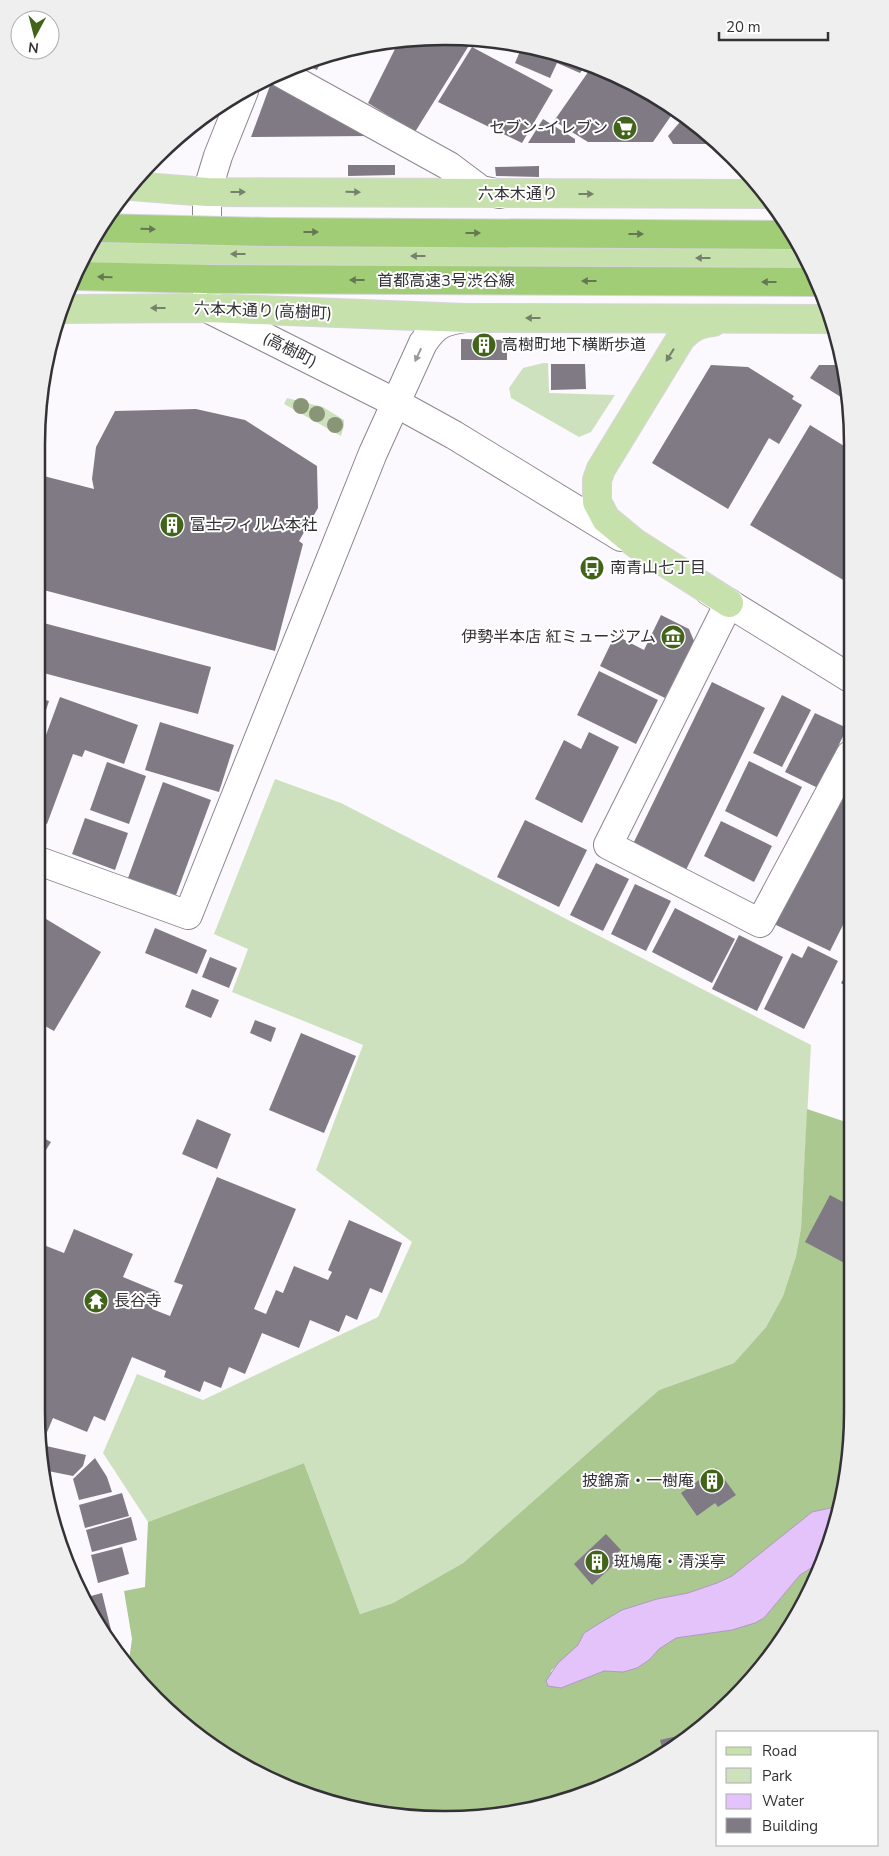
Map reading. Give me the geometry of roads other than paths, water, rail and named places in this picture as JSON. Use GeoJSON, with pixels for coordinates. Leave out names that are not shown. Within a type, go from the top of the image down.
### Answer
{"type":"FeatureCollection","features":[{"type":"Feature","properties":{"kind":"highway"},"geometry":{"type":"LineString","coordinates":[[109,228],[270,232],[784,235]]}},
{"type":"Feature","properties":{"kind":"highway","name":"首都高速3号渋谷線"},"geometry":{"type":"LineString","coordinates":[[82,276],[262,280],[809,282]]}},
{"type":"Feature","properties":{"kind":"main road"},"geometry":{"type":"LineString","coordinates":[[139,187],[207,192]]}},
{"type":"Feature","properties":{"kind":"main road","name":"六本木通り"},"geometry":{"type":"LineString","coordinates":[[207,192],[755,194]]}},
{"type":"Feature","properties":{"kind":"main road"},"geometry":{"type":"LineString","coordinates":[[92,257],[207,254],[798,259]]}},
{"type":"Feature","properties":{"kind":"main road","name":"六本木通り(高樹町)"},"geometry":{"type":"LineString","coordinates":[[69,309],[207,308],[466,318]]}},
{"type":"Feature","properties":{"kind":"main road"},"geometry":{"type":"LineString","coordinates":[[466,318],[824,319]]}},
{"type":"Feature","properties":{"kind":"main road"},"geometry":{"type":"LineString","coordinates":[[729,603],[635,543],[606,519],[597,502],[597,480],[612,450],[687,331],[706,322],[757,319]]}},
{"type":"Feature","properties":{"kind":"street"},"geometry":{"type":"LineString","coordinates":[[288,77],[449,166],[481,190],[502,194]]}},
{"type":"Feature","properties":{"kind":"street"},"geometry":{"type":"LineString","coordinates":[[207,308],[207,192],[218,156],[240,102]]}},
{"type":"Feature","properties":{"kind":"street","name":"(高樹町)"},"geometry":{"type":"LineString","coordinates":[[207,308],[396,403],[454,435],[844,674]]}},
{"type":"Feature","properties":{"kind":"street"},"geometry":{"type":"LineString","coordinates":[[45,863],[188,915],[373,453],[423,343],[433,329],[446,320],[466,318]]}},
{"type":"Feature","properties":{"kind":"street"},"geometry":{"type":"LineString","coordinates":[[729,603],[608,845],[760,923],[844,766]]}},
{"type":"Feature","properties":{"kind":"water"},"geometry":{"type":"Polygon","coordinates":[[[832,1508],[814,1564],[813,1567],[800,1575],[764,1618],[755,1623],[732,1630],[676,1638],[659,1649],[649,1660],[637,1668],[623,1672],[604,1671],[561,1688],[548,1686],[546,1681],[558,1663],[578,1645],[584,1633],[622,1610],[657,1599],[688,1593],[732,1576],[812,1512],[832,1508]]]}},
{"type":"Feature","properties":{"kind":"place","name":"セブン-イレブン"},"geometry":{"type":"Point","coordinates":[625,128]}},
{"type":"Feature","properties":{"kind":"place","name":"高樹町地下横断歩道"},"geometry":{"type":"Point","coordinates":[484,345]}},
{"type":"Feature","properties":{"kind":"place","name":"富士フィルム本社"},"geometry":{"type":"Point","coordinates":[172,525]}},
{"type":"Feature","properties":{"kind":"place","name":"南青山七丁目"},"geometry":{"type":"Point","coordinates":[592,568]}},
{"type":"Feature","properties":{"kind":"place","name":"伊勢半本店 紅ミュージアム"},"geometry":{"type":"Point","coordinates":[673,637]}},
{"type":"Feature","properties":{"kind":"place","name":"長谷寺"},"geometry":{"type":"Point","coordinates":[96,1301]}},
{"type":"Feature","properties":{"kind":"place","name":"披錦斎・一樹庵"},"geometry":{"type":"Point","coordinates":[712,1481]}},
{"type":"Feature","properties":{"kind":"place","name":"斑鳩庵・清渓亭"},"geometry":{"type":"Point","coordinates":[597,1562]}}]}
